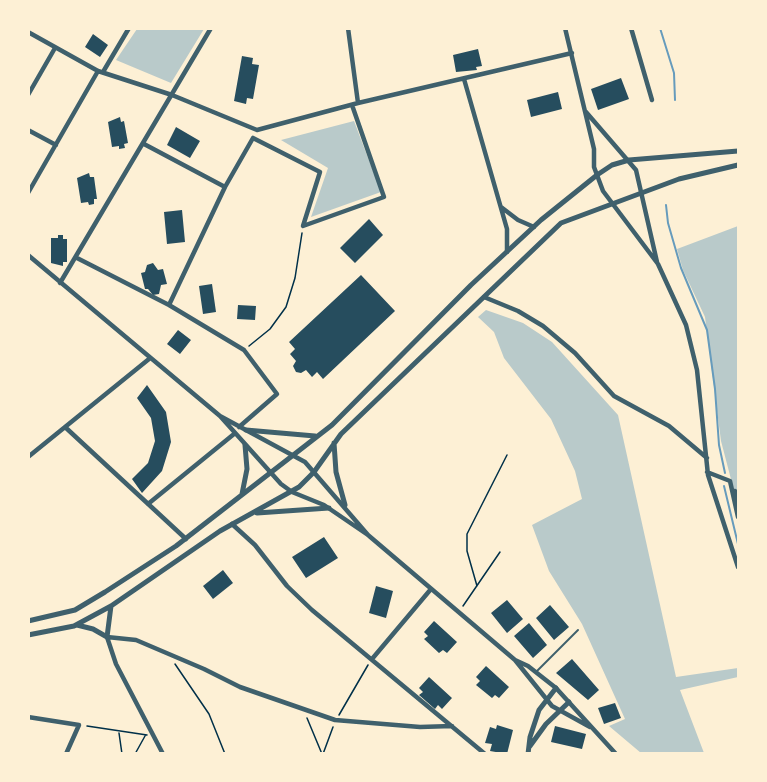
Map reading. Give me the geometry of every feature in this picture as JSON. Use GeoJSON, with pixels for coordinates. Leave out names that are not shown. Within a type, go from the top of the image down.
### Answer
{"type":"FeatureCollection","features":[{"type":"Feature","properties":{"kind":"street"},"geometry":{"type":"LineString","coordinates":[[28,193],[129,28]]}},
{"type":"Feature","properties":{"kind":"street"},"geometry":{"type":"LineString","coordinates":[[60,283],[77,258],[212,28]]}},
{"type":"Feature","properties":{"kind":"street"},"geometry":{"type":"LineString","coordinates":[[348,28],[358,103]]}},
{"type":"Feature","properties":{"kind":"street"},"geometry":{"type":"LineString","coordinates":[[565,28],[597,175],[603,191],[658,264]]}},
{"type":"Feature","properties":{"kind":"street"},"geometry":{"type":"LineString","coordinates":[[631,28],[652,100]]}},
{"type":"Feature","properties":{"kind":"street"},"geometry":{"type":"LineString","coordinates":[[28,32],[100,72],[172,95],[257,130],[358,103],[572,52]]}},
{"type":"Feature","properties":{"kind":"street"},"geometry":{"type":"LineString","coordinates":[[28,95],[55,48]]}},
{"type":"Feature","properties":{"kind":"street"},"geometry":{"type":"LineString","coordinates":[[464,79],[507,229],[507,252]]}},
{"type":"Feature","properties":{"kind":"street"},"geometry":{"type":"LineString","coordinates":[[303,226],[384,197],[352,105]]}},
{"type":"Feature","properties":{"kind":"street"},"geometry":{"type":"LineString","coordinates":[[584,110],[636,170],[658,264],[686,325],[692,346],[697,370],[707,472],[738,567]]}},
{"type":"Feature","properties":{"kind":"street"},"geometry":{"type":"LineString","coordinates":[[28,130],[56,145]]}},
{"type":"Feature","properties":{"kind":"street"},"geometry":{"type":"LineString","coordinates":[[169,305],[225,187],[257,130]]}},
{"type":"Feature","properties":{"kind":"street"},"geometry":{"type":"LineString","coordinates":[[253,138],[320,172],[303,226]]}},
{"type":"Feature","properties":{"kind":"street"},"geometry":{"type":"LineString","coordinates":[[144,144],[225,187]]}},
{"type":"Feature","properties":{"kind":"street"},"geometry":{"type":"LineString","coordinates":[[28,621],[75,610],[186,539],[332,424],[534,227],[612,165],[628,160],[738,151]]}},
{"type":"Feature","properties":{"kind":"street"},"geometry":{"type":"LineString","coordinates":[[28,635],[77,625],[111,606],[232,524],[292,492],[314,472],[334,442],[561,223],[695,174],[738,165]]}},
{"type":"Feature","properties":{"kind":"street"},"geometry":{"type":"LineString","coordinates":[[501,207],[534,227]]}},
{"type":"Feature","properties":{"kind":"street"},"geometry":{"type":"LineString","coordinates":[[28,255],[220,416],[292,455],[314,472],[368,535]]}},
{"type":"Feature","properties":{"kind":"street"},"geometry":{"type":"LineString","coordinates":[[77,258],[169,305],[244,350],[277,394],[239,427]]}},
{"type":"Feature","properties":{"kind":"street"},"geometry":{"type":"LineString","coordinates":[[484,297],[518,311],[543,326],[574,353],[614,396],[669,426],[707,459]]}},
{"type":"Feature","properties":{"kind":"street"},"geometry":{"type":"LineString","coordinates":[[28,457],[149,358]]}},
{"type":"Feature","properties":{"kind":"street"},"geometry":{"type":"LineString","coordinates":[[220,416],[270,473],[292,492],[330,508],[368,535],[515,660],[536,672],[556,688],[616,753]]}},
{"type":"Feature","properties":{"kind":"street"},"geometry":{"type":"LineString","coordinates":[[65,427],[186,539]]}},
{"type":"Feature","properties":{"kind":"street"},"geometry":{"type":"LineString","coordinates":[[246,430],[317,436]]}},
{"type":"Feature","properties":{"kind":"street"},"geometry":{"type":"LineString","coordinates":[[148,504],[234,434]]}},
{"type":"Feature","properties":{"kind":"street"},"geometry":{"type":"LineString","coordinates":[[334,442],[336,472],[345,506]]}},
{"type":"Feature","properties":{"kind":"street"},"geometry":{"type":"LineString","coordinates":[[241,496],[247,469],[245,445]]}},
{"type":"Feature","properties":{"kind":"street"},"geometry":{"type":"LineString","coordinates":[[707,472],[730,481],[738,501]]}},
{"type":"Feature","properties":{"kind":"street"},"geometry":{"type":"LineString","coordinates":[[730,481],[738,517]]}},
{"type":"Feature","properties":{"kind":"street"},"geometry":{"type":"LineString","coordinates":[[252,513],[330,508]]}},
{"type":"Feature","properties":{"kind":"street"},"geometry":{"type":"LineString","coordinates":[[232,524],[255,545],[300,598],[485,753]]}},
{"type":"Feature","properties":{"kind":"street"},"geometry":{"type":"LineString","coordinates":[[372,659],[431,589]]}},
{"type":"Feature","properties":{"kind":"street"},"geometry":{"type":"LineString","coordinates":[[111,606],[107,637],[116,664],[163,753]]}},
{"type":"Feature","properties":{"kind":"street"},"geometry":{"type":"LineString","coordinates":[[77,625],[93,629],[107,637],[136,640],[240,687],[335,720],[412,727],[452,726]]}},
{"type":"Feature","properties":{"kind":"street"},"geometry":{"type":"LineString","coordinates":[[515,660],[545,699],[559,712],[592,728]]}},
{"type":"Feature","properties":{"kind":"street"},"geometry":{"type":"LineString","coordinates":[[528,753],[530,736],[545,699],[556,688]]}},
{"type":"Feature","properties":{"kind":"street"},"geometry":{"type":"LineString","coordinates":[[530,746],[569,702]]}},
{"type":"Feature","properties":{"kind":"street"},"geometry":{"type":"LineString","coordinates":[[28,717],[79,724],[66,753]]}},
{"type":"Feature","properties":{"kind":"lane"},"geometry":{"type":"LineString","coordinates":[[536,672],[578,630]]}},
{"type":"Feature","properties":{"kind":"path"},"geometry":{"type":"LineString","coordinates":[[244,350],[270,329],[286,307],[295,278],[303,226]]}},
{"type":"Feature","properties":{"kind":"path"},"geometry":{"type":"LineString","coordinates":[[477,586],[467,551],[467,534],[507,455]]}},
{"type":"Feature","properties":{"kind":"path"},"geometry":{"type":"LineString","coordinates":[[459,612],[500,552]]}},
{"type":"Feature","properties":{"kind":"path"},"geometry":{"type":"LineString","coordinates":[[322,753],[335,720],[372,659]]}},
{"type":"Feature","properties":{"kind":"path"},"geometry":{"type":"LineString","coordinates":[[173,662],[209,714],[225,753]]}},
{"type":"Feature","properties":{"kind":"path"},"geometry":{"type":"LineString","coordinates":[[304,708],[322,753]]}},
{"type":"Feature","properties":{"kind":"path"},"geometry":{"type":"LineString","coordinates":[[79,724],[145,735],[135,753]]}},
{"type":"Feature","properties":{"kind":"path"},"geometry":{"type":"LineString","coordinates":[[119,732],[122,753]]}},
{"type":"Feature","properties":{"kind":"shaded area"},"geometry":{"type":"Polygon","coordinates":[[[137,29],[204,29],[171,83],[116,60],[137,29]]]}},
{"type":"Feature","properties":{"kind":"shaded area"},"geometry":{"type":"Polygon","coordinates":[[[354,121],[381,192],[311,217],[328,168],[281,140],[354,121]]]}},
{"type":"Feature","properties":{"kind":"shaded area"},"geometry":{"type":"Polygon","coordinates":[[[738,226],[738,506],[721,441],[705,317],[683,270],[677,249],[738,226]]]}},
{"type":"Feature","properties":{"kind":"shaded area"},"geometry":{"type":"Polygon","coordinates":[[[486,310],[523,323],[552,342],[618,415],[676,677],[738,668],[738,677],[680,690],[704,753],[641,753],[609,726],[625,719],[582,624],[549,571],[532,525],[582,499],[575,471],[551,419],[504,358],[494,332],[478,317],[486,310]]]}},
{"type":"Feature","properties":{"kind":"building"},"geometry":{"type":"Polygon","coordinates":[[[93,34],[108,45],[100,57],[85,47],[93,34]]]}},
{"type":"Feature","properties":{"kind":"building"},"geometry":{"type":"Polygon","coordinates":[[[478,49],[482,66],[476,67],[477,70],[456,72],[453,55],[478,49]]]}},
{"type":"Feature","properties":{"kind":"building"},"geometry":{"type":"Polygon","coordinates":[[[242,56],[253,58],[252,64],[259,65],[253,99],[247,98],[246,104],[234,101],[242,56]]]}},
{"type":"Feature","properties":{"kind":"building"},"geometry":{"type":"Polygon","coordinates":[[[621,78],[629,99],[598,110],[591,89],[621,78]]]}},
{"type":"Feature","properties":{"kind":"building"},"geometry":{"type":"Polygon","coordinates":[[[558,92],[562,109],[531,117],[527,100],[558,92]]]}},
{"type":"Feature","properties":{"kind":"building"},"geometry":{"type":"Polygon","coordinates":[[[120,117],[121,122],[124,121],[128,143],[124,144],[125,148],[119,149],[119,146],[112,147],[108,122],[120,117]]]}},
{"type":"Feature","properties":{"kind":"building"},"geometry":{"type":"Polygon","coordinates":[[[176,127],[200,141],[190,158],[167,145],[176,127]]]}},
{"type":"Feature","properties":{"kind":"building"},"geometry":{"type":"Polygon","coordinates":[[[89,173],[90,177],[94,177],[97,199],[94,199],[94,204],[89,205],[88,202],[81,203],[77,178],[89,173]]]}},
{"type":"Feature","properties":{"kind":"building"},"geometry":{"type":"Polygon","coordinates":[[[182,210],[185,242],[167,244],[164,212],[182,210]]]}},
{"type":"Feature","properties":{"kind":"building"},"geometry":{"type":"Polygon","coordinates":[[[369,219],[383,235],[355,263],[340,248],[369,219]]]}},
{"type":"Feature","properties":{"kind":"building"},"geometry":{"type":"Polygon","coordinates":[[[58,235],[63,235],[63,239],[67,239],[67,262],[63,262],[63,266],[51,263],[51,238],[58,238],[58,235]]]}},
{"type":"Feature","properties":{"kind":"building"},"geometry":{"type":"Polygon","coordinates":[[[153,263],[158,270],[163,269],[167,284],[161,285],[159,294],[153,295],[145,289],[141,273],[145,272],[147,265],[153,263]]]}},
{"type":"Feature","properties":{"kind":"building"},"geometry":{"type":"Polygon","coordinates":[[[361,275],[395,311],[323,379],[317,372],[312,377],[306,370],[301,373],[296,372],[293,366],[296,361],[290,354],[295,349],[289,342],[361,275]]]}},
{"type":"Feature","properties":{"kind":"building"},"geometry":{"type":"Polygon","coordinates":[[[212,284],[216,312],[203,314],[199,286],[212,284]]]}},
{"type":"Feature","properties":{"kind":"building"},"geometry":{"type":"Polygon","coordinates":[[[238,305],[256,306],[255,320],[237,319],[238,305]]]}},
{"type":"Feature","properties":{"kind":"building"},"geometry":{"type":"Polygon","coordinates":[[[178,330],[191,340],[180,354],[167,344],[178,330]]]}},
{"type":"Feature","properties":{"kind":"building"},"geometry":{"type":"Polygon","coordinates":[[[147,385],[166,412],[171,442],[162,471],[142,493],[132,479],[148,463],[155,441],[151,418],[137,398],[147,385]]]}},
{"type":"Feature","properties":{"kind":"building"},"geometry":{"type":"Polygon","coordinates":[[[324,537],[338,558],[306,578],[292,557],[324,537]]]}},
{"type":"Feature","properties":{"kind":"building"},"geometry":{"type":"Polygon","coordinates":[[[223,570],[233,583],[213,599],[203,586],[223,570]]]}},
{"type":"Feature","properties":{"kind":"building"},"geometry":{"type":"Polygon","coordinates":[[[376,586],[393,591],[386,618],[369,613],[376,586]]]}},
{"type":"Feature","properties":{"kind":"building"},"geometry":{"type":"Polygon","coordinates":[[[507,600],[523,619],[507,633],[491,613],[507,600]]]}},
{"type":"Feature","properties":{"kind":"building"},"geometry":{"type":"Polygon","coordinates":[[[550,605],[569,627],[554,640],[536,618],[550,605]]]}},
{"type":"Feature","properties":{"kind":"building"},"geometry":{"type":"Polygon","coordinates":[[[434,621],[457,642],[447,653],[443,650],[439,653],[424,639],[428,636],[424,632],[434,621]]]}},
{"type":"Feature","properties":{"kind":"building"},"geometry":{"type":"Polygon","coordinates":[[[529,623],[547,645],[533,658],[514,636],[529,623]]]}},
{"type":"Feature","properties":{"kind":"building"},"geometry":{"type":"Polygon","coordinates":[[[572,659],[599,690],[588,700],[556,673],[572,659]]]}},
{"type":"Feature","properties":{"kind":"building"},"geometry":{"type":"Polygon","coordinates":[[[486,666],[509,687],[499,698],[495,695],[492,698],[476,685],[480,681],[476,677],[486,666]]]}},
{"type":"Feature","properties":{"kind":"building"},"geometry":{"type":"Polygon","coordinates":[[[429,677],[452,698],[442,709],[438,705],[435,709],[419,695],[423,692],[419,688],[429,677]]]}},
{"type":"Feature","properties":{"kind":"building"},"geometry":{"type":"Polygon","coordinates":[[[615,703],[621,718],[604,724],[598,708],[615,703]]]}},
{"type":"Feature","properties":{"kind":"building"},"geometry":{"type":"Polygon","coordinates":[[[497,725],[513,730],[507,754],[490,751],[492,744],[485,743],[490,727],[496,729],[497,725]]]}},
{"type":"Feature","properties":{"kind":"building"},"geometry":{"type":"Polygon","coordinates":[[[555,726],[586,734],[582,749],[551,742],[555,726]]]}},
{"type":"Feature","properties":{"kind":"waterway"},"geometry":{"type":"LineString","coordinates":[[660,28],[674,73],[675,100]]}},
{"type":"Feature","properties":{"kind":"waterway"},"geometry":{"type":"LineString","coordinates":[[666,205],[668,223],[681,268],[707,330],[715,389],[719,445],[725,473]]}},
{"type":"Feature","properties":{"kind":"waterway"},"geometry":{"type":"LineString","coordinates":[[724,486],[738,544]]}}]}
